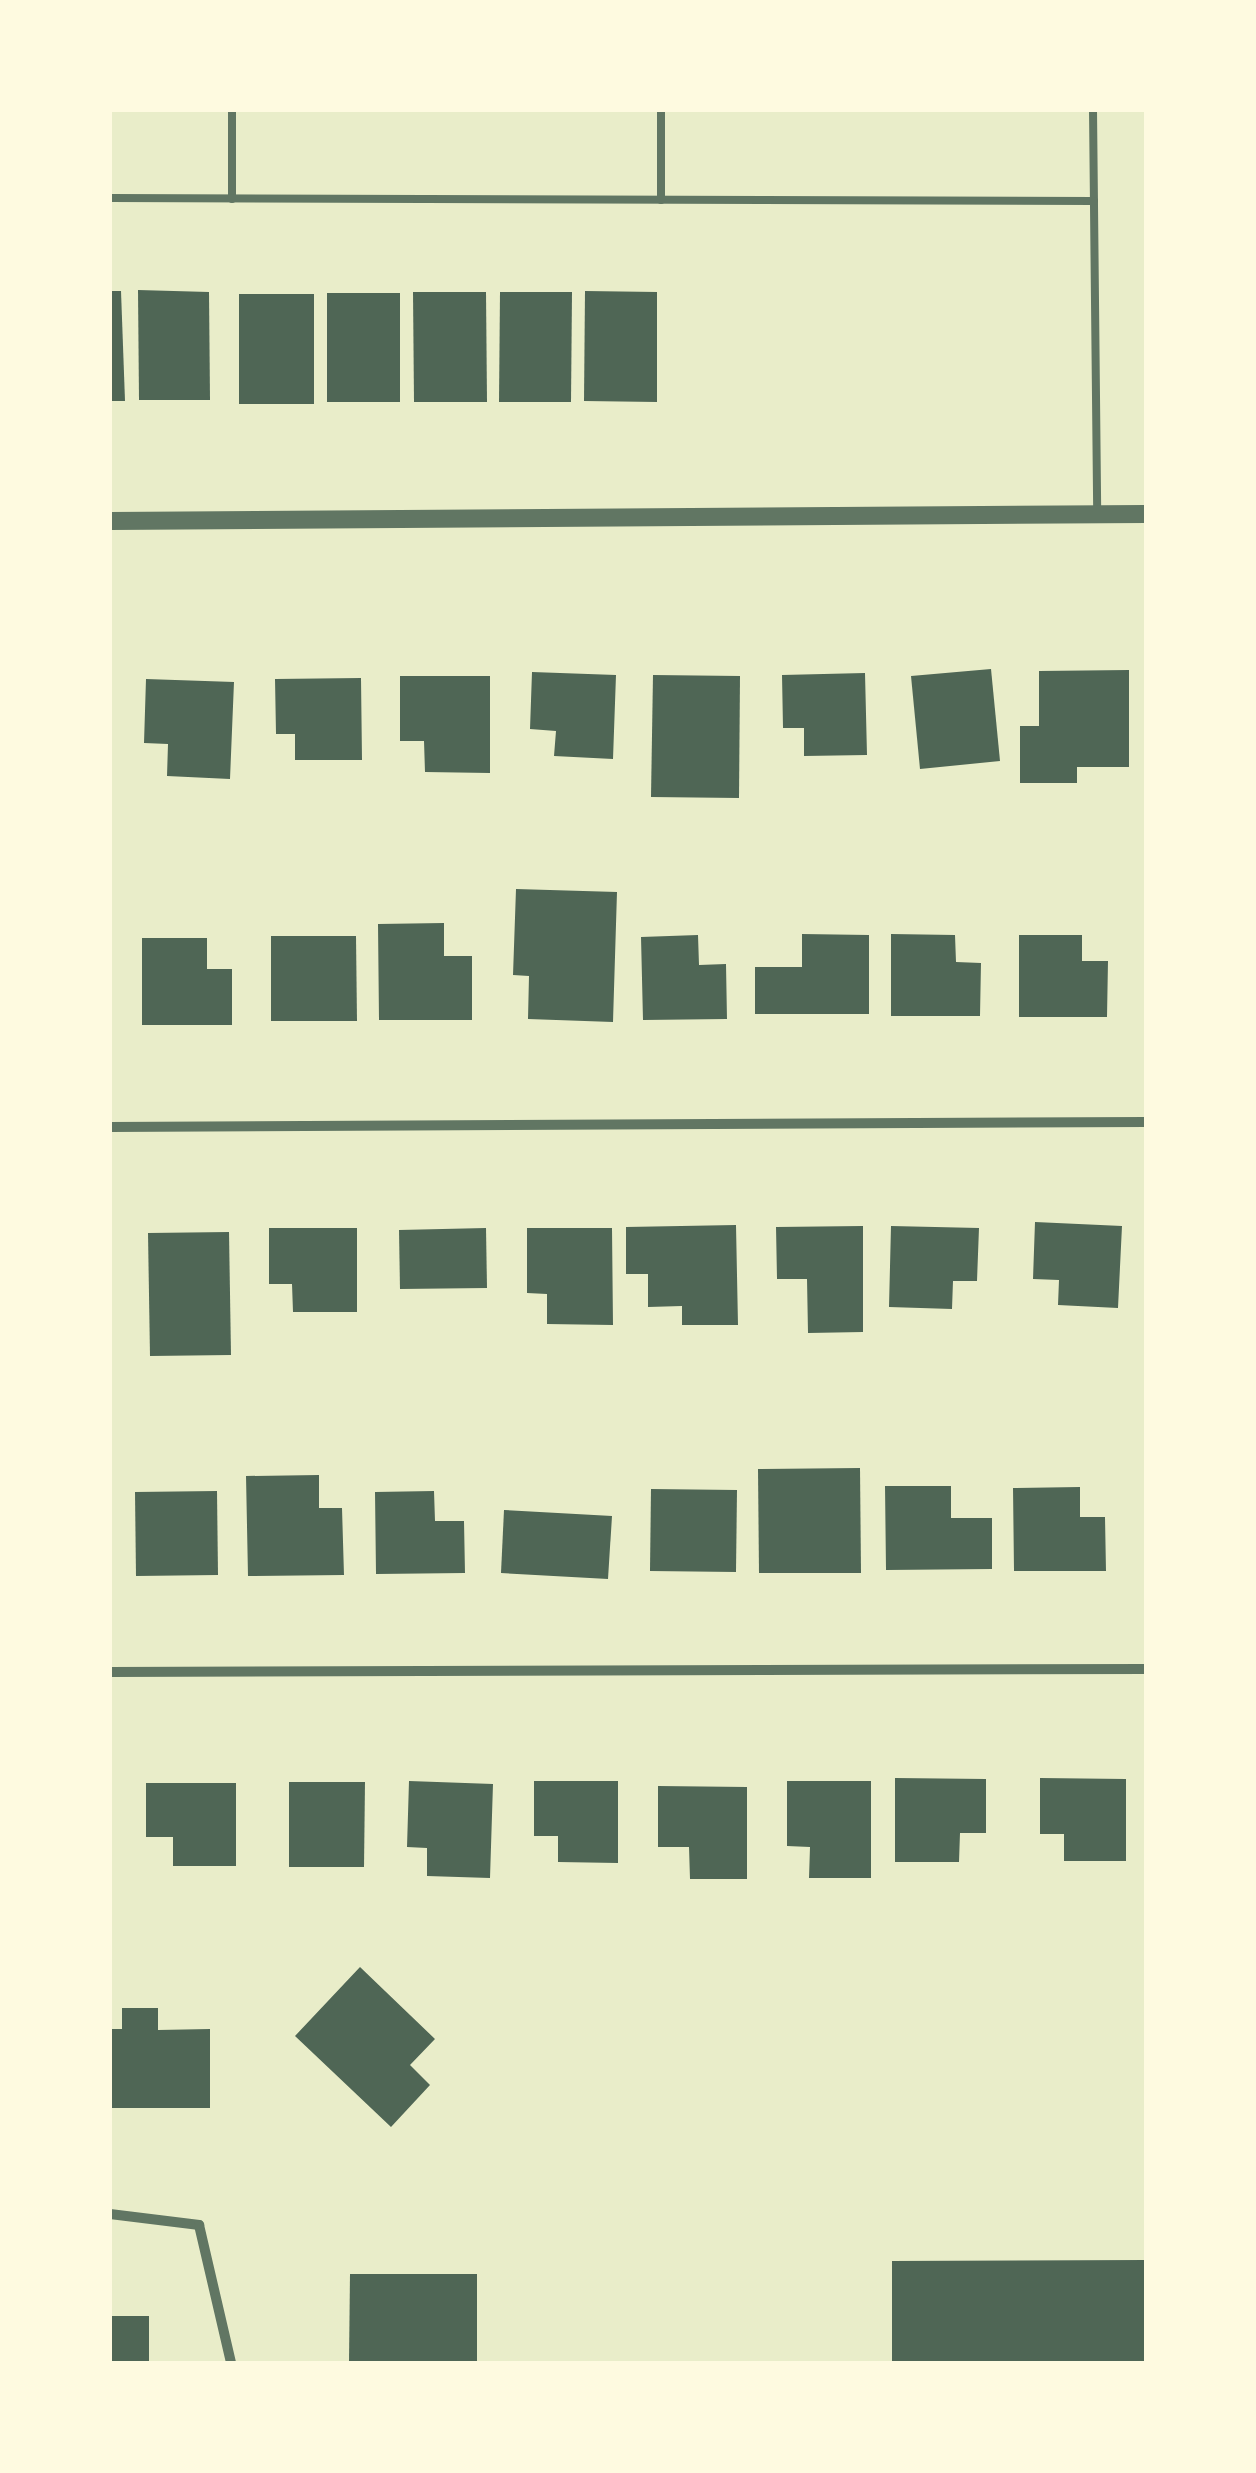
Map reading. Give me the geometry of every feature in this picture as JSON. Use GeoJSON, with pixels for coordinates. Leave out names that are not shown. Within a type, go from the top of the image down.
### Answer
{"type":"FeatureCollection","features":[{"type":"Feature","properties":{"kind":"street"},"geometry":{"type":"LineString","coordinates":[[110,522],[1146,514]]}},
{"type":"Feature","properties":{"kind":"street"},"geometry":{"type":"LineString","coordinates":[[110,1127],[1146,1122]]}},
{"type":"Feature","properties":{"kind":"street"},"geometry":{"type":"LineString","coordinates":[[110,1672],[1146,1668]]}},
{"type":"Feature","properties":{"kind":"street"},"geometry":{"type":"LineString","coordinates":[[110,2214],[199,2224],[231,2363]]}},
{"type":"Feature","properties":{"kind":"lane"},"geometry":{"type":"LineString","coordinates":[[232,110],[232,199]]}},
{"type":"Feature","properties":{"kind":"lane"},"geometry":{"type":"LineString","coordinates":[[661,200],[662,110]]}},
{"type":"Feature","properties":{"kind":"lane"},"geometry":{"type":"LineString","coordinates":[[1093,110],[1096,514]]}},
{"type":"Feature","properties":{"kind":"lane"},"geometry":{"type":"LineString","coordinates":[[110,198],[1094,202]]}},
{"type":"Feature","properties":{"kind":"building"},"geometry":{"type":"Polygon","coordinates":[[[138,290],[209,292],[210,400],[139,400],[138,290]]]}},
{"type":"Feature","properties":{"kind":"building"},"geometry":{"type":"Polygon","coordinates":[[[110,291],[121,291],[125,401],[110,401],[110,291]]]}},
{"type":"Feature","properties":{"kind":"building"},"geometry":{"type":"Polygon","coordinates":[[[585,291],[657,292],[657,402],[584,401],[585,291]]]}},
{"type":"Feature","properties":{"kind":"building"},"geometry":{"type":"Polygon","coordinates":[[[413,292],[486,292],[487,402],[414,402],[413,292]]]}},
{"type":"Feature","properties":{"kind":"building"},"geometry":{"type":"Polygon","coordinates":[[[500,292],[572,292],[571,402],[499,402],[500,292]]]}},
{"type":"Feature","properties":{"kind":"building"},"geometry":{"type":"Polygon","coordinates":[[[327,293],[400,293],[400,402],[327,402],[327,293]]]}},
{"type":"Feature","properties":{"kind":"building"},"geometry":{"type":"Polygon","coordinates":[[[239,294],[314,294],[314,404],[239,404],[239,294]]]}},
{"type":"Feature","properties":{"kind":"building"},"geometry":{"type":"Polygon","coordinates":[[[991,669],[1000,761],[920,769],[911,676],[991,669]]]}},
{"type":"Feature","properties":{"kind":"building"},"geometry":{"type":"Polygon","coordinates":[[[1129,670],[1129,767],[1077,767],[1077,783],[1020,783],[1020,726],[1039,726],[1039,671],[1129,670]]]}},
{"type":"Feature","properties":{"kind":"building"},"geometry":{"type":"Polygon","coordinates":[[[532,672],[616,675],[613,759],[554,756],[556,731],[530,729],[532,672]]]}},
{"type":"Feature","properties":{"kind":"building"},"geometry":{"type":"Polygon","coordinates":[[[865,673],[867,755],[804,756],[804,728],[783,728],[782,675],[865,673]]]}},
{"type":"Feature","properties":{"kind":"building"},"geometry":{"type":"Polygon","coordinates":[[[653,675],[740,676],[739,798],[651,797],[653,675]]]}},
{"type":"Feature","properties":{"kind":"building"},"geometry":{"type":"Polygon","coordinates":[[[400,676],[490,676],[490,773],[425,772],[424,741],[400,741],[400,676]]]}},
{"type":"Feature","properties":{"kind":"building"},"geometry":{"type":"Polygon","coordinates":[[[361,678],[362,760],[295,760],[295,734],[276,734],[275,679],[361,678]]]}},
{"type":"Feature","properties":{"kind":"building"},"geometry":{"type":"Polygon","coordinates":[[[146,679],[234,682],[230,779],[167,776],[168,744],[144,743],[146,679]]]}},
{"type":"Feature","properties":{"kind":"building"},"geometry":{"type":"Polygon","coordinates":[[[516,889],[617,892],[613,1022],[528,1019],[529,976],[513,975],[516,889]]]}},
{"type":"Feature","properties":{"kind":"building"},"geometry":{"type":"Polygon","coordinates":[[[444,923],[444,956],[472,956],[472,1020],[379,1020],[378,924],[444,923]]]}},
{"type":"Feature","properties":{"kind":"building"},"geometry":{"type":"Polygon","coordinates":[[[802,934],[869,935],[869,1014],[755,1014],[755,967],[802,967],[802,934]]]}},
{"type":"Feature","properties":{"kind":"building"},"geometry":{"type":"Polygon","coordinates":[[[891,934],[955,935],[956,962],[981,963],[980,1016],[891,1016],[891,934]]]}},
{"type":"Feature","properties":{"kind":"building"},"geometry":{"type":"Polygon","coordinates":[[[698,935],[699,965],[726,964],[727,1019],[643,1020],[641,937],[698,935]]]}},
{"type":"Feature","properties":{"kind":"building"},"geometry":{"type":"Polygon","coordinates":[[[1019,935],[1082,935],[1082,961],[1108,961],[1107,1017],[1019,1017],[1019,935]]]}},
{"type":"Feature","properties":{"kind":"building"},"geometry":{"type":"Polygon","coordinates":[[[271,936],[356,936],[357,1021],[271,1021],[271,936]]]}},
{"type":"Feature","properties":{"kind":"building"},"geometry":{"type":"Polygon","coordinates":[[[142,938],[207,938],[207,969],[232,969],[232,1025],[142,1025],[142,938]]]}},
{"type":"Feature","properties":{"kind":"building"},"geometry":{"type":"Polygon","coordinates":[[[1035,1222],[1122,1226],[1118,1308],[1058,1305],[1059,1280],[1033,1279],[1035,1222]]]}},
{"type":"Feature","properties":{"kind":"building"},"geometry":{"type":"Polygon","coordinates":[[[736,1225],[738,1325],[682,1325],[682,1306],[648,1307],[648,1274],[626,1274],[626,1227],[736,1225]]]}},
{"type":"Feature","properties":{"kind":"building"},"geometry":{"type":"Polygon","coordinates":[[[863,1226],[863,1332],[808,1333],[807,1279],[777,1279],[776,1227],[863,1226]]]}},
{"type":"Feature","properties":{"kind":"building"},"geometry":{"type":"Polygon","coordinates":[[[891,1226],[979,1228],[977,1281],[953,1281],[952,1309],[889,1307],[891,1226]]]}},
{"type":"Feature","properties":{"kind":"building"},"geometry":{"type":"Polygon","coordinates":[[[269,1228],[357,1228],[357,1312],[293,1312],[292,1284],[269,1284],[269,1228]]]}},
{"type":"Feature","properties":{"kind":"building"},"geometry":{"type":"Polygon","coordinates":[[[486,1228],[487,1288],[400,1289],[399,1230],[486,1228]]]}},
{"type":"Feature","properties":{"kind":"building"},"geometry":{"type":"Polygon","coordinates":[[[527,1228],[612,1228],[613,1325],[547,1324],[547,1294],[527,1293],[527,1228]]]}},
{"type":"Feature","properties":{"kind":"building"},"geometry":{"type":"Polygon","coordinates":[[[229,1232],[231,1355],[150,1356],[148,1233],[229,1232]]]}},
{"type":"Feature","properties":{"kind":"building"},"geometry":{"type":"Polygon","coordinates":[[[860,1468],[861,1573],[759,1573],[758,1469],[860,1468]]]}},
{"type":"Feature","properties":{"kind":"building"},"geometry":{"type":"Polygon","coordinates":[[[319,1475],[319,1508],[342,1508],[344,1575],[248,1576],[246,1476],[319,1475]]]}},
{"type":"Feature","properties":{"kind":"building"},"geometry":{"type":"Polygon","coordinates":[[[885,1486],[951,1486],[951,1518],[992,1518],[992,1569],[886,1570],[885,1486]]]}},
{"type":"Feature","properties":{"kind":"building"},"geometry":{"type":"Polygon","coordinates":[[[1080,1487],[1080,1517],[1105,1517],[1106,1571],[1014,1571],[1013,1488],[1080,1487]]]}},
{"type":"Feature","properties":{"kind":"building"},"geometry":{"type":"Polygon","coordinates":[[[651,1489],[737,1490],[736,1572],[650,1571],[651,1489]]]}},
{"type":"Feature","properties":{"kind":"building"},"geometry":{"type":"Polygon","coordinates":[[[217,1491],[218,1575],[136,1576],[135,1492],[217,1491]]]}},
{"type":"Feature","properties":{"kind":"building"},"geometry":{"type":"Polygon","coordinates":[[[434,1491],[435,1521],[464,1521],[465,1573],[376,1574],[375,1492],[434,1491]]]}},
{"type":"Feature","properties":{"kind":"building"},"geometry":{"type":"Polygon","coordinates":[[[504,1510],[612,1516],[608,1579],[501,1573],[504,1510]]]}},
{"type":"Feature","properties":{"kind":"building"},"geometry":{"type":"Polygon","coordinates":[[[895,1778],[986,1779],[986,1833],[960,1833],[959,1862],[895,1862],[895,1778]]]}},
{"type":"Feature","properties":{"kind":"building"},"geometry":{"type":"Polygon","coordinates":[[[1040,1778],[1126,1779],[1126,1861],[1064,1861],[1064,1834],[1040,1834],[1040,1778]]]}},
{"type":"Feature","properties":{"kind":"building"},"geometry":{"type":"Polygon","coordinates":[[[409,1781],[493,1784],[490,1878],[427,1876],[427,1848],[407,1847],[409,1781]]]}},
{"type":"Feature","properties":{"kind":"building"},"geometry":{"type":"Polygon","coordinates":[[[534,1781],[618,1781],[618,1863],[558,1862],[558,1836],[534,1836],[534,1781]]]}},
{"type":"Feature","properties":{"kind":"building"},"geometry":{"type":"Polygon","coordinates":[[[787,1781],[871,1781],[871,1878],[809,1878],[810,1847],[787,1846],[787,1781]]]}},
{"type":"Feature","properties":{"kind":"building"},"geometry":{"type":"Polygon","coordinates":[[[289,1782],[365,1782],[364,1867],[289,1867],[289,1782]]]}},
{"type":"Feature","properties":{"kind":"building"},"geometry":{"type":"Polygon","coordinates":[[[146,1783],[236,1783],[236,1866],[173,1866],[173,1837],[146,1837],[146,1783]]]}},
{"type":"Feature","properties":{"kind":"building"},"geometry":{"type":"Polygon","coordinates":[[[658,1786],[747,1787],[747,1879],[690,1879],[689,1847],[658,1847],[658,1786]]]}},
{"type":"Feature","properties":{"kind":"building"},"geometry":{"type":"Polygon","coordinates":[[[360,1967],[435,2039],[410,2065],[430,2085],[391,2127],[295,2036],[360,1967]]]}},
{"type":"Feature","properties":{"kind":"building"},"geometry":{"type":"Polygon","coordinates":[[[122,2008],[158,2008],[158,2030],[210,2029],[210,2108],[110,2108],[110,2029],[122,2029],[122,2008]]]}},
{"type":"Feature","properties":{"kind":"building"},"geometry":{"type":"Polygon","coordinates":[[[1146,2260],[1146,2363],[892,2363],[892,2261],[1146,2260]]]}},
{"type":"Feature","properties":{"kind":"building"},"geometry":{"type":"Polygon","coordinates":[[[350,2274],[477,2274],[477,2363],[349,2363],[350,2274]]]}},
{"type":"Feature","properties":{"kind":"building"},"geometry":{"type":"Polygon","coordinates":[[[110,2316],[149,2316],[149,2363],[110,2363],[110,2316]]]}}]}
